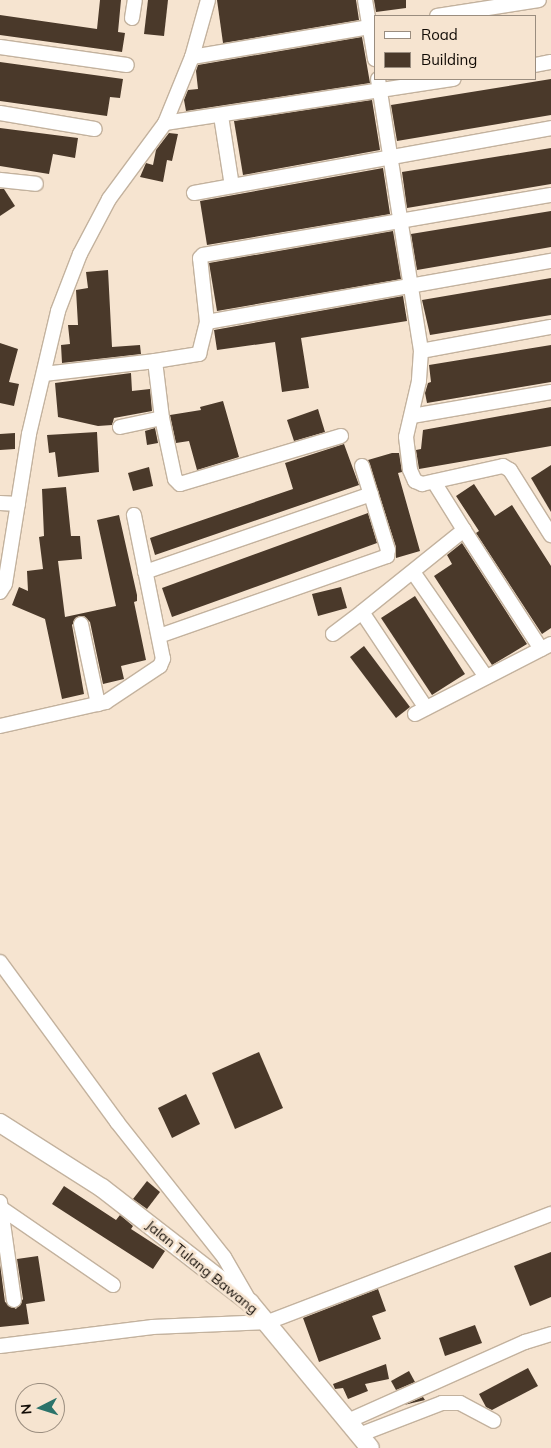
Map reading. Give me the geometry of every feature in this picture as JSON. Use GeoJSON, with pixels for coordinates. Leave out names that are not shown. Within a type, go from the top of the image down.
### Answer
{"type":"FeatureCollection","features":[{"type":"Feature","properties":{"kind":"street"},"geometry":{"type":"LineString","coordinates":[[132,18],[135,0]]}},
{"type":"Feature","properties":{"kind":"street"},"geometry":{"type":"LineString","coordinates":[[0,592],[5,584],[29,434],[58,311],[80,254],[109,199],[165,123],[192,57],[208,0]]}},
{"type":"Feature","properties":{"kind":"street"},"geometry":{"type":"LineString","coordinates":[[366,0],[372,26],[374,48]]}},
{"type":"Feature","properties":{"kind":"street"},"geometry":{"type":"LineString","coordinates":[[443,15],[539,0]]}},
{"type":"Feature","properties":{"kind":"street"},"geometry":{"type":"LineString","coordinates":[[192,57],[372,26]]}},
{"type":"Feature","properties":{"kind":"street"},"geometry":{"type":"LineString","coordinates":[[0,48],[128,65]]}},
{"type":"Feature","properties":{"kind":"street"},"geometry":{"type":"LineString","coordinates":[[536,65],[551,62]]}},
{"type":"Feature","properties":{"kind":"street"},"geometry":{"type":"LineString","coordinates":[[165,123],[221,116],[379,85],[442,80]]}},
{"type":"Feature","properties":{"kind":"street"},"geometry":{"type":"LineString","coordinates":[[379,85],[421,351],[412,416],[406,437],[410,470],[415,481],[422,484],[503,466],[510,470],[551,535]]}},
{"type":"Feature","properties":{"kind":"street"},"geometry":{"type":"LineString","coordinates":[[0,113],[96,129]]}},
{"type":"Feature","properties":{"kind":"street"},"geometry":{"type":"LineString","coordinates":[[221,116],[232,186]]}},
{"type":"Feature","properties":{"kind":"street"},"geometry":{"type":"LineString","coordinates":[[194,193],[551,128]]}},
{"type":"Feature","properties":{"kind":"street"},"geometry":{"type":"LineString","coordinates":[[0,180],[36,184]]}},
{"type":"Feature","properties":{"kind":"street"},"geometry":{"type":"LineString","coordinates":[[44,374],[154,362],[198,355],[207,322],[200,258],[203,255],[551,195]]}},
{"type":"Feature","properties":{"kind":"street"},"geometry":{"type":"LineString","coordinates":[[207,322],[551,261]]}},
{"type":"Feature","properties":{"kind":"street"},"geometry":{"type":"LineString","coordinates":[[421,351],[551,328]]}},
{"type":"Feature","properties":{"kind":"street"},"geometry":{"type":"LineString","coordinates":[[154,362],[162,418],[175,479],[180,484],[341,436]]}},
{"type":"Feature","properties":{"kind":"street"},"geometry":{"type":"LineString","coordinates":[[412,416],[551,392]]}},
{"type":"Feature","properties":{"kind":"street"},"geometry":{"type":"LineString","coordinates":[[120,427],[162,418]]}},
{"type":"Feature","properties":{"kind":"street"},"geometry":{"type":"LineString","coordinates":[[160,636],[382,559],[388,550],[362,466]]}},
{"type":"Feature","properties":{"kind":"street"},"geometry":{"type":"LineString","coordinates":[[362,612],[420,711],[546,646],[464,530],[434,482]]}},
{"type":"Feature","properties":{"kind":"street"},"geometry":{"type":"LineString","coordinates":[[145,572],[371,494]]}},
{"type":"Feature","properties":{"kind":"street"},"geometry":{"type":"LineString","coordinates":[[0,503],[18,504]]}},
{"type":"Feature","properties":{"kind":"street"},"geometry":{"type":"LineString","coordinates":[[0,726],[106,702],[160,666],[164,659],[134,515]]}},
{"type":"Feature","properties":{"kind":"street"},"geometry":{"type":"LineString","coordinates":[[333,634],[464,530]]}},
{"type":"Feature","properties":{"kind":"street"},"geometry":{"type":"LineString","coordinates":[[413,572],[486,677]]}},
{"type":"Feature","properties":{"kind":"street"},"geometry":{"type":"LineString","coordinates":[[81,624],[98,704]]}},
{"type":"Feature","properties":{"kind":"street"},"geometry":{"type":"LineString","coordinates":[[0,962],[112,1114],[224,1257],[250,1303]]}},
{"type":"Feature","properties":{"kind":"street","name":"Jalan Tulang Bawang"},"geometry":{"type":"LineString","coordinates":[[0,1123],[102,1188],[250,1303],[268,1322],[365,1442]]}},
{"type":"Feature","properties":{"kind":"street"},"geometry":{"type":"LineString","coordinates":[[1,1205],[113,1285]]}},
{"type":"Feature","properties":{"kind":"street"},"geometry":{"type":"LineString","coordinates":[[1,1205],[14,1300]]}},
{"type":"Feature","properties":{"kind":"street"},"geometry":{"type":"LineString","coordinates":[[0,1346],[153,1327],[268,1322],[551,1214]]}},
{"type":"Feature","properties":{"kind":"street"},"geometry":{"type":"LineString","coordinates":[[348,1421],[525,1342],[551,1334]]}},
{"type":"Feature","properties":{"kind":"street"},"geometry":{"type":"LineString","coordinates":[[365,1442],[442,1403],[460,1404],[494,1421]]}},
{"type":"Feature","properties":{"kind":"building"},"geometry":{"type":"Polygon","coordinates":[[[100,0],[121,0],[118,32],[125,33],[122,52],[0,35],[0,15],[97,29],[100,0]]]}},
{"type":"Feature","properties":{"kind":"building"},"geometry":{"type":"Polygon","coordinates":[[[148,0],[168,0],[164,36],[144,34],[148,0]]]}},
{"type":"Feature","properties":{"kind":"building"},"geometry":{"type":"Polygon","coordinates":[[[217,0],[356,0],[359,20],[223,43],[217,0]]]}},
{"type":"Feature","properties":{"kind":"building"},"geometry":{"type":"Polygon","coordinates":[[[374,0],[406,0],[406,8],[376,12],[374,0]]]}},
{"type":"Feature","properties":{"kind":"building"},"geometry":{"type":"Polygon","coordinates":[[[362,37],[370,83],[186,111],[184,100],[188,90],[198,89],[196,71],[198,65],[362,37]]]}},
{"type":"Feature","properties":{"kind":"building"},"geometry":{"type":"Polygon","coordinates":[[[0,62],[123,79],[120,98],[110,97],[107,116],[0,101],[0,62]]]}},
{"type":"Feature","properties":{"kind":"building"},"geometry":{"type":"Polygon","coordinates":[[[551,79],[551,115],[397,141],[391,105],[551,79]]]}},
{"type":"Feature","properties":{"kind":"building"},"geometry":{"type":"Polygon","coordinates":[[[372,100],[380,150],[243,175],[234,121],[372,100]]]}},
{"type":"Feature","properties":{"kind":"building"},"geometry":{"type":"Polygon","coordinates":[[[0,128],[78,138],[75,158],[53,154],[49,174],[0,166],[0,128]]]}},
{"type":"Feature","properties":{"kind":"building"},"geometry":{"type":"Polygon","coordinates":[[[169,133],[178,134],[172,161],[167,160],[163,182],[140,177],[146,163],[153,165],[156,150],[169,133]]]}},
{"type":"Feature","properties":{"kind":"building"},"geometry":{"type":"Polygon","coordinates":[[[551,148],[551,184],[407,208],[402,172],[551,148]]]}},
{"type":"Feature","properties":{"kind":"building"},"geometry":{"type":"Polygon","coordinates":[[[383,168],[390,214],[207,245],[200,201],[383,168]]]}},
{"type":"Feature","properties":{"kind":"building"},"geometry":{"type":"Polygon","coordinates":[[[0,189],[4,189],[15,206],[0,216],[0,189]]]}},
{"type":"Feature","properties":{"kind":"building"},"geometry":{"type":"Polygon","coordinates":[[[551,211],[551,247],[417,270],[411,234],[551,211]]]}},
{"type":"Feature","properties":{"kind":"building"},"geometry":{"type":"Polygon","coordinates":[[[393,231],[401,279],[217,311],[209,263],[393,231]]]}},
{"type":"Feature","properties":{"kind":"building"},"geometry":{"type":"Polygon","coordinates":[[[108,270],[112,347],[140,345],[141,354],[62,363],[61,345],[70,344],[68,325],[78,325],[76,290],[88,288],[86,272],[108,270]]]}},
{"type":"Feature","properties":{"kind":"building"},"geometry":{"type":"Polygon","coordinates":[[[551,278],[551,315],[430,335],[422,300],[551,278]]]}},
{"type":"Feature","properties":{"kind":"building"},"geometry":{"type":"Polygon","coordinates":[[[403,296],[407,321],[301,338],[309,388],[282,392],[275,342],[217,350],[214,330],[403,296]]]}},
{"type":"Feature","properties":{"kind":"building"},"geometry":{"type":"Polygon","coordinates":[[[0,343],[18,349],[9,382],[19,384],[14,406],[0,403],[0,343]]]}},
{"type":"Feature","properties":{"kind":"building"},"geometry":{"type":"Polygon","coordinates":[[[551,345],[551,382],[427,403],[425,393],[428,383],[431,382],[429,365],[551,345]]]}},
{"type":"Feature","properties":{"kind":"building"},"geometry":{"type":"Polygon","coordinates":[[[131,373],[132,391],[150,389],[152,411],[114,418],[112,425],[98,426],[58,417],[55,383],[131,373]]]}},
{"type":"Feature","properties":{"kind":"building"},"geometry":{"type":"Polygon","coordinates":[[[223,401],[239,457],[197,470],[189,441],[176,443],[170,415],[201,410],[200,407],[223,401]]]}},
{"type":"Feature","properties":{"kind":"building"},"geometry":{"type":"Polygon","coordinates":[[[551,407],[551,446],[419,469],[416,450],[421,449],[423,430],[551,407]]]}},
{"type":"Feature","properties":{"kind":"building"},"geometry":{"type":"Polygon","coordinates":[[[318,409],[325,432],[294,441],[287,420],[318,409]]]}},
{"type":"Feature","properties":{"kind":"building"},"geometry":{"type":"Polygon","coordinates":[[[155,428],[158,443],[147,445],[145,431],[155,428]]]}},
{"type":"Feature","properties":{"kind":"building"},"geometry":{"type":"Polygon","coordinates":[[[97,432],[99,472],[58,477],[55,452],[49,453],[47,435],[97,432]]]}},
{"type":"Feature","properties":{"kind":"building"},"geometry":{"type":"Polygon","coordinates":[[[15,433],[15,449],[0,450],[0,434],[15,433]]]}},
{"type":"Feature","properties":{"kind":"building"},"geometry":{"type":"Polygon","coordinates":[[[344,444],[359,485],[155,555],[150,538],[293,489],[285,463],[344,444]]]}},
{"type":"Feature","properties":{"kind":"building"},"geometry":{"type":"Polygon","coordinates":[[[392,453],[399,453],[402,472],[398,473],[420,551],[396,558],[396,547],[368,460],[392,453]]]}},
{"type":"Feature","properties":{"kind":"building"},"geometry":{"type":"Polygon","coordinates":[[[551,465],[551,512],[531,478],[551,465]]]}},
{"type":"Feature","properties":{"kind":"building"},"geometry":{"type":"Polygon","coordinates":[[[149,467],[153,486],[133,491],[128,473],[149,467]]]}},
{"type":"Feature","properties":{"kind":"building"},"geometry":{"type":"Polygon","coordinates":[[[474,484],[495,516],[512,505],[551,566],[551,628],[542,634],[476,533],[479,531],[456,496],[474,484]]]}},
{"type":"Feature","properties":{"kind":"building"},"geometry":{"type":"Polygon","coordinates":[[[66,487],[71,536],[80,536],[82,559],[58,561],[65,617],[116,606],[97,520],[119,515],[137,595],[137,601],[134,602],[146,660],[121,666],[124,679],[103,684],[90,622],[84,616],[79,616],[72,625],[84,694],[62,699],[45,619],[12,605],[19,587],[28,591],[27,571],[43,569],[39,537],[44,536],[42,489],[66,487]]]}},
{"type":"Feature","properties":{"kind":"building"},"geometry":{"type":"Polygon","coordinates":[[[368,513],[377,543],[172,617],[162,588],[368,513]]]}},
{"type":"Feature","properties":{"kind":"building"},"geometry":{"type":"Polygon","coordinates":[[[462,543],[527,644],[492,665],[434,576],[452,564],[447,555],[462,543]]]}},
{"type":"Feature","properties":{"kind":"building"},"geometry":{"type":"Polygon","coordinates":[[[341,587],[347,608],[318,616],[312,594],[341,587]]]}},
{"type":"Feature","properties":{"kind":"building"},"geometry":{"type":"Polygon","coordinates":[[[415,596],[465,674],[432,695],[381,618],[415,596]]]}},
{"type":"Feature","properties":{"kind":"building"},"geometry":{"type":"Polygon","coordinates":[[[364,646],[410,707],[396,718],[350,657],[364,646]]]}},
{"type":"Feature","properties":{"kind":"building"},"geometry":{"type":"Polygon","coordinates":[[[259,1052],[283,1108],[235,1129],[212,1073],[259,1052]]]}},
{"type":"Feature","properties":{"kind":"building"},"geometry":{"type":"Polygon","coordinates":[[[186,1094],[200,1124],[172,1138],[158,1108],[186,1094]]]}},
{"type":"Feature","properties":{"kind":"building"},"geometry":{"type":"Polygon","coordinates":[[[147,1181],[160,1192],[147,1209],[133,1199],[147,1181]]]}},
{"type":"Feature","properties":{"kind":"building"},"geometry":{"type":"Polygon","coordinates":[[[64,1186],[116,1220],[120,1215],[133,1226],[131,1229],[165,1251],[153,1269],[52,1204],[64,1186]]]}},
{"type":"Feature","properties":{"kind":"building"},"geometry":{"type":"Polygon","coordinates":[[[551,1252],[551,1297],[530,1306],[514,1266],[551,1252]]]}},
{"type":"Feature","properties":{"kind":"building"},"geometry":{"type":"Polygon","coordinates":[[[38,1256],[45,1301],[26,1304],[29,1324],[0,1327],[0,1264],[5,1302],[16,1309],[23,1299],[17,1259],[38,1256]]]}},
{"type":"Feature","properties":{"kind":"building"},"geometry":{"type":"Polygon","coordinates":[[[378,1289],[386,1311],[372,1316],[381,1339],[319,1362],[303,1318],[378,1289]]]}},
{"type":"Feature","properties":{"kind":"building"},"geometry":{"type":"Polygon","coordinates":[[[475,1325],[482,1343],[445,1356],[439,1338],[475,1325]]]}},
{"type":"Feature","properties":{"kind":"building"},"geometry":{"type":"Polygon","coordinates":[[[386,1364],[389,1379],[365,1384],[368,1391],[348,1399],[343,1388],[335,1389],[333,1384],[386,1364]]]}},
{"type":"Feature","properties":{"kind":"building"},"geometry":{"type":"Polygon","coordinates":[[[528,1368],[538,1386],[492,1410],[486,1407],[479,1394],[528,1368]]]}},
{"type":"Feature","properties":{"kind":"building"},"geometry":{"type":"Polygon","coordinates":[[[409,1371],[415,1382],[396,1390],[391,1381],[409,1371]]]}},
{"type":"Feature","properties":{"kind":"building"},"geometry":{"type":"Polygon","coordinates":[[[423,1397],[425,1400],[404,1405],[423,1397]]]}}]}
